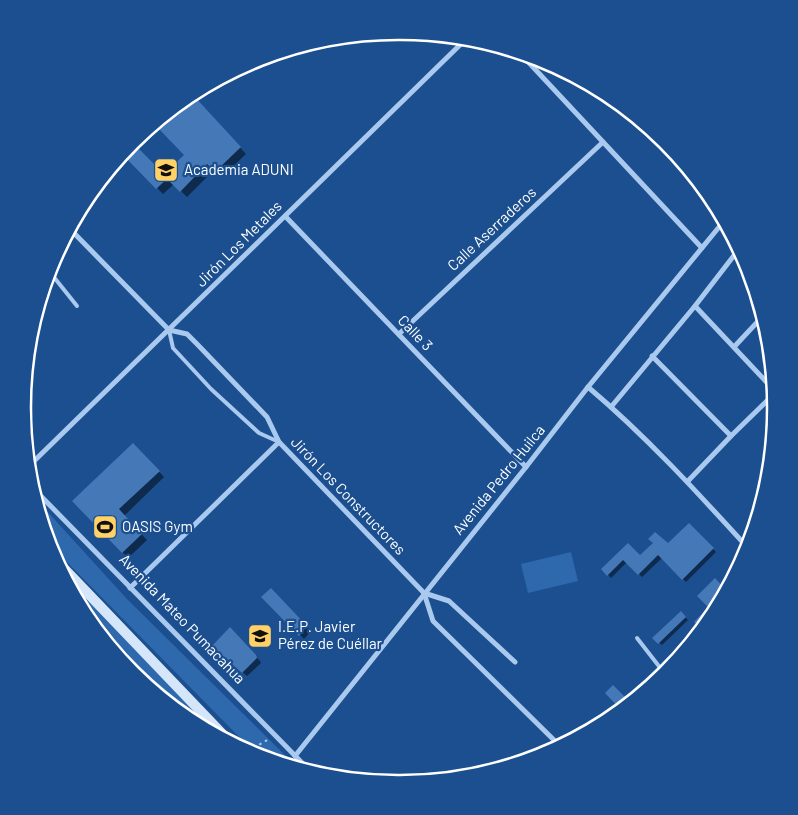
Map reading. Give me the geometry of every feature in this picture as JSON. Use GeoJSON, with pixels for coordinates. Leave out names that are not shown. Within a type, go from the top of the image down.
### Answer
{"type":"FeatureCollection","features":[{"type":"Feature","properties":{"kind":"main road"},"geometry":{"type":"LineString","coordinates":[[74,579],[214,726]]}},
{"type":"Feature","properties":{"kind":"street","name":"Jirón Los Metales"},"geometry":{"type":"LineString","coordinates":[[35,460],[460,45]]}},
{"type":"Feature","properties":{"kind":"street"},"geometry":{"type":"LineString","coordinates":[[530,64],[702,248]]}},
{"type":"Feature","properties":{"kind":"street","name":"Calle Aserraderos"},"geometry":{"type":"LineString","coordinates":[[399,334],[603,142]]}},
{"type":"Feature","properties":{"kind":"street","name":"Calle 3"},"geometry":{"type":"LineString","coordinates":[[285,216],[526,467]]}},
{"type":"Feature","properties":{"kind":"street","name":"Avenida Pedro Huilca"},"geometry":{"type":"LineString","coordinates":[[295,756],[588,387],[719,227]]}},
{"type":"Feature","properties":{"kind":"street","name":"Jirón Los Constructores"},"geometry":{"type":"LineString","coordinates":[[75,234],[169,330],[186,334],[267,417],[279,442],[424,593],[433,621],[554,740]]}},
{"type":"Feature","properties":{"kind":"street"},"geometry":{"type":"LineString","coordinates":[[611,407],[695,306],[734,256]]}},
{"type":"Feature","properties":{"kind":"street"},"geometry":{"type":"LineString","coordinates":[[695,306],[766,381]]}},
{"type":"Feature","properties":{"kind":"street"},"geometry":{"type":"LineString","coordinates":[[734,347],[757,323]]}},
{"type":"Feature","properties":{"kind":"street"},"geometry":{"type":"LineString","coordinates":[[652,356],[731,436]]}},
{"type":"Feature","properties":{"kind":"street"},"geometry":{"type":"LineString","coordinates":[[588,387],[688,482],[742,541]]}},
{"type":"Feature","properties":{"kind":"street"},"geometry":{"type":"LineString","coordinates":[[688,482],[767,401]]}},
{"type":"Feature","properties":{"kind":"street"},"geometry":{"type":"LineString","coordinates":[[130,588],[279,442]]}},
{"type":"Feature","properties":{"kind":"street","name":"Avenida Mateo Pumacahua"},"geometry":{"type":"LineString","coordinates":[[43,498],[301,762]]}},
{"type":"Feature","properties":{"kind":"street"},"geometry":{"type":"LineString","coordinates":[[424,593],[449,601],[514,662]]}},
{"type":"Feature","properties":{"kind":"lane"},"geometry":{"type":"LineString","coordinates":[[55,278],[77,306]]}},
{"type":"Feature","properties":{"kind":"lane"},"geometry":{"type":"LineString","coordinates":[[169,330],[174,348],[211,389],[259,433],[279,442]]}},
{"type":"Feature","properties":{"kind":"lane"},"geometry":{"type":"LineString","coordinates":[[637,638],[660,667]]}},
{"type":"Feature","properties":{"kind":"path"},"geometry":{"type":"LineString","coordinates":[[257,747],[275,736]]}},
{"type":"Feature","properties":{"kind":"shaded area"},"geometry":{"type":"Polygon","coordinates":[[[46,510],[127,599],[288,758],[242,740],[64,559],[46,510]]]}},
{"type":"Feature","properties":{"kind":"shaded area"},"geometry":{"type":"Polygon","coordinates":[[[571,552],[578,581],[528,593],[521,564],[571,552]]]}},
{"type":"Feature","properties":{"kind":"shaded area"},"geometry":{"type":"Polygon","coordinates":[[[77,584],[204,719],[175,699],[139,668],[107,631],[93,612],[77,584]]]}},
{"type":"Feature","properties":{"kind":"building"},"geometry":{"type":"Polygon","coordinates":[[[198,100],[241,147],[215,172],[207,164],[180,192],[167,179],[156,189],[128,160],[138,148],[164,174],[184,155],[159,129],[198,100]]]}},
{"type":"Feature","properties":{"kind":"building"},"geometry":{"type":"Polygon","coordinates":[[[133,443],[160,471],[119,509],[142,534],[122,553],[72,501],[133,443]]]}},
{"type":"Feature","properties":{"kind":"building"},"geometry":{"type":"Polygon","coordinates":[[[689,523],[714,548],[682,580],[658,555],[638,575],[623,560],[607,576],[601,569],[628,543],[640,555],[653,543],[648,539],[655,532],[668,543],[689,523]]]}},
{"type":"Feature","properties":{"kind":"building"},"geometry":{"type":"Polygon","coordinates":[[[715,578],[721,584],[708,607],[697,596],[715,578]]]}},
{"type":"Feature","properties":{"kind":"building"},"geometry":{"type":"Polygon","coordinates":[[[271,588],[307,626],[299,636],[261,597],[271,588]]]}},
{"type":"Feature","properties":{"kind":"building"},"geometry":{"type":"Polygon","coordinates":[[[708,607],[696,624],[694,622],[708,607]]]}},
{"type":"Feature","properties":{"kind":"building"},"geometry":{"type":"Polygon","coordinates":[[[681,611],[686,617],[658,644],[652,638],[681,611]]]}},
{"type":"Feature","properties":{"kind":"building"},"geometry":{"type":"Polygon","coordinates":[[[230,627],[257,658],[242,673],[212,646],[230,627]]]}},
{"type":"Feature","properties":{"kind":"building"},"geometry":{"type":"Polygon","coordinates":[[[613,685],[625,697],[616,704],[605,693],[613,685]]]}},
{"type":"Feature","properties":{"kind":"place","name":"Academia ADUNI"},"geometry":{"type":"Point","coordinates":[166,170]}},
{"type":"Feature","properties":{"kind":"place","name":"OASIS Gym"},"geometry":{"type":"Point","coordinates":[105,527]}},
{"type":"Feature","properties":{"kind":"place","name":"I.E.P. Javier Pérez de Cuéllar"},"geometry":{"type":"Point","coordinates":[260,636]}}]}
